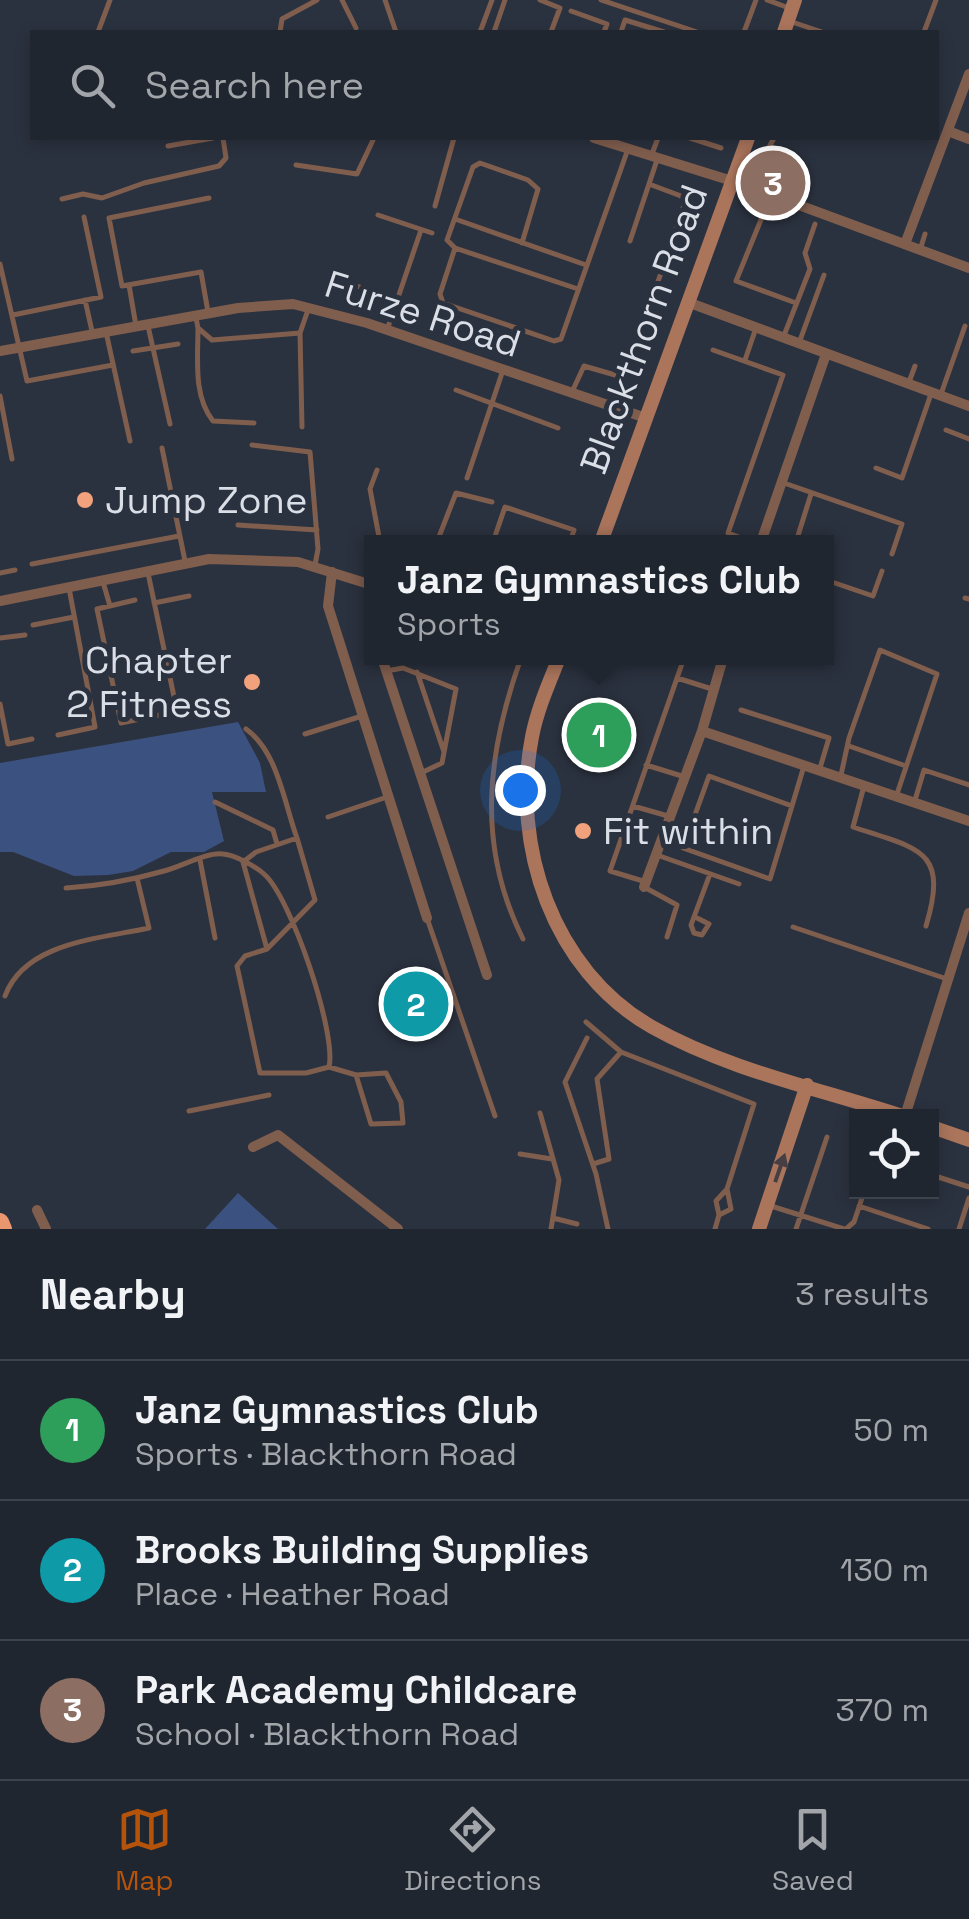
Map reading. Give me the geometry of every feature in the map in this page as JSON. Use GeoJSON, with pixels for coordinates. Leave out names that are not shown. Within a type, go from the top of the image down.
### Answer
{"type":"FeatureCollection","features":[{"type":"Feature","properties":{"kind":"street"},"geometry":{"type":"LineString","coordinates":[[905,244],[969,74]]}},
{"type":"Feature","properties":{"kind":"street"},"geometry":{"type":"LineString","coordinates":[[948,131],[969,139]]}},
{"type":"Feature","properties":{"kind":"street","name":"Blackthorn Road"},"geometry":{"type":"LineString","coordinates":[[603,535],[747,140]]}},
{"type":"Feature","properties":{"kind":"street"},"geometry":{"type":"LineString","coordinates":[[624,145],[654,159],[760,191],[969,268]]}},
{"type":"Feature","properties":{"kind":"street"},"geometry":{"type":"LineString","coordinates":[[690,303],[969,406]]}},
{"type":"Feature","properties":{"kind":"street","name":"Furze Road"},"geometry":{"type":"LineString","coordinates":[[0,351],[202,314],[293,304],[386,330],[646,418]]}},
{"type":"Feature","properties":{"kind":"street"},"geometry":{"type":"LineString","coordinates":[[764,535],[826,354]]}},
{"type":"Feature","properties":{"kind":"street"},"geometry":{"type":"LineString","coordinates":[[0,601],[186,564],[257,558],[315,567],[364,582]]}},
{"type":"Feature","properties":{"kind":"street"},"geometry":{"type":"LineString","coordinates":[[332,572],[328,606],[427,918]]}},
{"type":"Feature","properties":{"kind":"street"},"geometry":{"type":"LineString","coordinates":[[384,665],[487,975]]}},
{"type":"Feature","properties":{"kind":"street"},"geometry":{"type":"LineString","coordinates":[[557,665],[532,734],[526,794],[530,851],[542,894],[573,951],[607,991],[652,1026],[690,1045],[882,1109]]}},
{"type":"Feature","properties":{"kind":"street"},"geometry":{"type":"LineString","coordinates":[[645,884],[702,730],[720,665]]}},
{"type":"Feature","properties":{"kind":"street"},"geometry":{"type":"LineString","coordinates":[[702,730],[969,822]]}},
{"type":"Feature","properties":{"kind":"street"},"geometry":{"type":"LineString","coordinates":[[906,1109],[969,912]]}},
{"type":"Feature","properties":{"kind":"street"},"geometry":{"type":"LineString","coordinates":[[759,1229],[807,1085]]}},
{"type":"Feature","properties":{"kind":"street"},"geometry":{"type":"LineString","coordinates":[[939,1129],[969,1140]]}},
{"type":"Feature","properties":{"kind":"street"},"geometry":{"type":"LineString","coordinates":[[253,1147],[278,1135],[398,1229]]}},
{"type":"Feature","properties":{"kind":"street"},"geometry":{"type":"LineString","coordinates":[[37,1210],[46,1229]]}},
{"type":"Feature","properties":{"kind":"lane"},"geometry":{"type":"LineString","coordinates":[[99,30],[110,0]]}},
{"type":"Feature","properties":{"kind":"lane"},"geometry":{"type":"LineString","coordinates":[[280,30],[282,19],[318,0]]}},
{"type":"Feature","properties":{"kind":"lane"},"geometry":{"type":"LineString","coordinates":[[342,0],[356,28]]}},
{"type":"Feature","properties":{"kind":"lane"},"geometry":{"type":"LineString","coordinates":[[385,0],[395,30]]}},
{"type":"Feature","properties":{"kind":"lane"},"geometry":{"type":"LineString","coordinates":[[481,30],[492,0]]}},
{"type":"Feature","properties":{"kind":"lane"},"geometry":{"type":"LineString","coordinates":[[495,30],[505,0]]}},
{"type":"Feature","properties":{"kind":"lane"},"geometry":{"type":"LineString","coordinates":[[540,0],[560,8],[552,30]]}},
{"type":"Feature","properties":{"kind":"lane"},"geometry":{"type":"LineString","coordinates":[[601,0],[691,30]]}},
{"type":"Feature","properties":{"kind":"lane"},"geometry":{"type":"LineString","coordinates":[[745,30],[756,0]]}},
{"type":"Feature","properties":{"kind":"lane"},"geometry":{"type":"LineString","coordinates":[[768,0],[818,30]]}},
{"type":"Feature","properties":{"kind":"lane"},"geometry":{"type":"LineString","coordinates":[[925,30],[936,0]]}},
{"type":"Feature","properties":{"kind":"lane"},"geometry":{"type":"LineString","coordinates":[[570,11],[607,24],[605,30]]}},
{"type":"Feature","properties":{"kind":"lane"},"geometry":{"type":"LineString","coordinates":[[622,30],[626,20],[658,30]]}},
{"type":"Feature","properties":{"kind":"lane"},"geometry":{"type":"LineString","coordinates":[[168,146],[202,140]]}},
{"type":"Feature","properties":{"kind":"lane"},"geometry":{"type":"LineString","coordinates":[[62,199],[84,194],[102,198],[144,183],[220,166],[226,158],[223,140]]}},
{"type":"Feature","properties":{"kind":"lane"},"geometry":{"type":"LineString","coordinates":[[296,165],[358,174],[373,140]]}},
{"type":"Feature","properties":{"kind":"lane"},"geometry":{"type":"LineString","coordinates":[[435,206],[453,140]]}},
{"type":"Feature","properties":{"kind":"lane"},"geometry":{"type":"LineString","coordinates":[[630,241],[649,184],[658,140]]}},
{"type":"Feature","properties":{"kind":"lane"},"geometry":{"type":"LineString","coordinates":[[696,140],[722,148]]}},
{"type":"Feature","properties":{"kind":"lane"},"geometry":{"type":"LineString","coordinates":[[760,191],[762,160],[773,140]]}},
{"type":"Feature","properties":{"kind":"lane"},"geometry":{"type":"LineString","coordinates":[[455,248],[440,294],[443,303],[554,341],[563,336],[624,145]]}},
{"type":"Feature","properties":{"kind":"lane"},"geometry":{"type":"LineString","coordinates":[[522,243],[538,189],[528,180],[480,163],[473,168],[447,240],[455,248],[578,289]]}},
{"type":"Feature","properties":{"kind":"lane"},"geometry":{"type":"LineString","coordinates":[[571,394],[584,366],[622,378],[627,373],[685,202],[682,196],[649,184]]}},
{"type":"Feature","properties":{"kind":"lane"},"geometry":{"type":"LineString","coordinates":[[209,198],[109,218],[122,286],[201,272],[197,370],[203,408],[213,420],[254,424]]}},
{"type":"Feature","properties":{"kind":"lane"},"geometry":{"type":"LineString","coordinates":[[767,205],[736,281],[796,304]]}},
{"type":"Feature","properties":{"kind":"lane"},"geometry":{"type":"LineString","coordinates":[[378,215],[432,234]]}},
{"type":"Feature","properties":{"kind":"lane"},"geometry":{"type":"LineString","coordinates":[[13,315],[101,297],[84,217]]}},
{"type":"Feature","properties":{"kind":"lane"},"geometry":{"type":"LineString","coordinates":[[455,219],[586,265]]}},
{"type":"Feature","properties":{"kind":"lane"},"geometry":{"type":"LineString","coordinates":[[783,338],[810,270],[805,253],[815,224]]}},
{"type":"Feature","properties":{"kind":"lane"},"geometry":{"type":"LineString","coordinates":[[386,330],[421,230]]}},
{"type":"Feature","properties":{"kind":"lane"},"geometry":{"type":"LineString","coordinates":[[920,250],[926,234]]}},
{"type":"Feature","properties":{"kind":"lane"},"geometry":{"type":"LineString","coordinates":[[0,264],[26,381],[113,365]]}},
{"type":"Feature","properties":{"kind":"lane"},"geometry":{"type":"LineString","coordinates":[[799,344],[824,275]]}},
{"type":"Feature","properties":{"kind":"lane"},"geometry":{"type":"LineString","coordinates":[[351,284],[397,300]]}},
{"type":"Feature","properties":{"kind":"lane"},"geometry":{"type":"LineString","coordinates":[[129,285],[154,348],[170,424]]}},
{"type":"Feature","properties":{"kind":"lane"},"geometry":{"type":"LineString","coordinates":[[85,300],[93,335]]}},
{"type":"Feature","properties":{"kind":"lane"},"geometry":{"type":"LineString","coordinates":[[302,427],[300,333],[310,306]]}},
{"type":"Feature","properties":{"kind":"lane"},"geometry":{"type":"LineString","coordinates":[[876,468],[902,478],[965,326]]}},
{"type":"Feature","properties":{"kind":"lane"},"geometry":{"type":"LineString","coordinates":[[198,328],[212,340],[300,333]]}},
{"type":"Feature","properties":{"kind":"lane"},"geometry":{"type":"LineString","coordinates":[[744,360],[756,328]]}},
{"type":"Feature","properties":{"kind":"lane"},"geometry":{"type":"LineString","coordinates":[[106,332],[130,441]]}},
{"type":"Feature","properties":{"kind":"lane"},"geometry":{"type":"LineString","coordinates":[[134,351],[178,344]]}},
{"type":"Feature","properties":{"kind":"lane"},"geometry":{"type":"LineString","coordinates":[[714,350],[783,375],[728,535]]}},
{"type":"Feature","properties":{"kind":"lane"},"geometry":{"type":"LineString","coordinates":[[908,384],[915,366]]}},
{"type":"Feature","properties":{"kind":"lane"},"geometry":{"type":"LineString","coordinates":[[466,478],[503,370]]}},
{"type":"Feature","properties":{"kind":"lane"},"geometry":{"type":"LineString","coordinates":[[456,390],[558,428]]}},
{"type":"Feature","properties":{"kind":"lane"},"geometry":{"type":"LineString","coordinates":[[0,396],[12,459]]}},
{"type":"Feature","properties":{"kind":"lane"},"geometry":{"type":"LineString","coordinates":[[946,430],[969,439]]}},
{"type":"Feature","properties":{"kind":"lane"},"geometry":{"type":"LineString","coordinates":[[252,446],[310,452],[317,530],[315,567]]}},
{"type":"Feature","properties":{"kind":"lane"},"geometry":{"type":"LineString","coordinates":[[162,448],[186,564]]}},
{"type":"Feature","properties":{"kind":"lane"},"geometry":{"type":"LineString","coordinates":[[377,470],[370,489],[379,535]]}},
{"type":"Feature","properties":{"kind":"lane"},"geometry":{"type":"LineString","coordinates":[[781,482],[902,524],[892,554]]}},
{"type":"Feature","properties":{"kind":"lane"},"geometry":{"type":"LineString","coordinates":[[441,535],[456,492],[492,502]]}},
{"type":"Feature","properties":{"kind":"lane"},"geometry":{"type":"LineString","coordinates":[[798,535],[812,494]]}},
{"type":"Feature","properties":{"kind":"lane"},"geometry":{"type":"LineString","coordinates":[[496,535],[506,507],[574,530],[572,535]]}},
{"type":"Feature","properties":{"kind":"lane"},"geometry":{"type":"LineString","coordinates":[[238,525],[317,530]]}},
{"type":"Feature","properties":{"kind":"lane"},"geometry":{"type":"LineString","coordinates":[[32,564],[180,536]]}},
{"type":"Feature","properties":{"kind":"lane"},"geometry":{"type":"LineString","coordinates":[[0,572],[15,570]]}},
{"type":"Feature","properties":{"kind":"lane"},"geometry":{"type":"LineString","coordinates":[[834,583],[874,596],[882,571]]}},
{"type":"Feature","properties":{"kind":"lane"},"geometry":{"type":"LineString","coordinates":[[148,572],[178,711],[214,703]]}},
{"type":"Feature","properties":{"kind":"lane"},"geometry":{"type":"LineString","coordinates":[[104,582],[110,606]]}},
{"type":"Feature","properties":{"kind":"lane"},"geometry":{"type":"LineString","coordinates":[[58,735],[95,727],[69,588]]}},
{"type":"Feature","properties":{"kind":"lane"},"geometry":{"type":"LineString","coordinates":[[154,603],[189,596]]}},
{"type":"Feature","properties":{"kind":"lane"},"geometry":{"type":"LineString","coordinates":[[135,600],[97,609],[121,723],[159,715]]}},
{"type":"Feature","properties":{"kind":"lane"},"geometry":{"type":"LineString","coordinates":[[33,625],[74,617]]}},
{"type":"Feature","properties":{"kind":"lane"},"geometry":{"type":"LineString","coordinates":[[0,638],[25,635]]}},
{"type":"Feature","properties":{"kind":"lane"},"geometry":{"type":"LineString","coordinates":[[840,778],[880,650],[937,674],[896,797]]}},
{"type":"Feature","properties":{"kind":"lane"},"geometry":{"type":"LineString","coordinates":[[519,665],[497,729],[490,814],[500,883],[523,939]]}},
{"type":"Feature","properties":{"kind":"lane"},"geometry":{"type":"LineString","coordinates":[[666,937],[677,905],[645,884],[610,871],[682,665]]}},
{"type":"Feature","properties":{"kind":"lane"},"geometry":{"type":"LineString","coordinates":[[386,671],[403,668],[456,689],[438,768],[418,774]]}},
{"type":"Feature","properties":{"kind":"lane"},"geometry":{"type":"LineString","coordinates":[[417,672],[437,743],[444,752]]}},
{"type":"Feature","properties":{"kind":"lane"},"geometry":{"type":"LineString","coordinates":[[677,678],[714,689]]}},
{"type":"Feature","properties":{"kind":"lane"},"geometry":{"type":"LineString","coordinates":[[0,704],[8,744],[32,739]]}},
{"type":"Feature","properties":{"kind":"lane"},"geometry":{"type":"LineString","coordinates":[[740,710],[830,738],[820,771]]}},
{"type":"Feature","properties":{"kind":"lane"},"geometry":{"type":"LineString","coordinates":[[305,734],[362,716]]}},
{"type":"Feature","properties":{"kind":"lane"},"geometry":{"type":"LineString","coordinates":[[246,730],[260,739],[270,758],[315,900],[267,949],[245,956],[237,966],[260,1073],[306,1073],[329,1068],[356,1075],[386,1073],[405,1116],[403,1123],[371,1124],[361,1079],[356,1075]]}},
{"type":"Feature","properties":{"kind":"lane"},"geometry":{"type":"LineString","coordinates":[[848,746],[906,766]]}},
{"type":"Feature","properties":{"kind":"lane"},"geometry":{"type":"LineString","coordinates":[[646,766],[685,776]]}},
{"type":"Feature","properties":{"kind":"lane"},"geometry":{"type":"LineString","coordinates":[[792,806],[710,776],[683,848],[770,879],[792,806],[804,766]]}},
{"type":"Feature","properties":{"kind":"lane"},"geometry":{"type":"LineString","coordinates":[[914,803],[924,770],[969,785]]}},
{"type":"Feature","properties":{"kind":"lane"},"geometry":{"type":"LineString","coordinates":[[864,786],[853,827],[904,844],[932,867],[936,891],[926,926]]}},
{"type":"Feature","properties":{"kind":"lane"},"geometry":{"type":"LineString","coordinates":[[328,817],[387,797]]}},
{"type":"Feature","properties":{"kind":"lane"},"geometry":{"type":"LineString","coordinates":[[215,802],[273,830],[277,844]]}},
{"type":"Feature","properties":{"kind":"lane"},"geometry":{"type":"LineString","coordinates":[[632,806],[670,817]]}},
{"type":"Feature","properties":{"kind":"lane"},"geometry":{"type":"LineString","coordinates":[[243,862],[297,838]]}},
{"type":"Feature","properties":{"kind":"lane"},"geometry":{"type":"LineString","coordinates":[[66,888],[138,878],[222,854],[266,875],[294,925],[325,1025],[329,1068]]}},
{"type":"Feature","properties":{"kind":"lane"},"geometry":{"type":"LineString","coordinates":[[656,855],[739,884]]}},
{"type":"Feature","properties":{"kind":"lane"},"geometry":{"type":"LineString","coordinates":[[200,860],[216,938]]}},
{"type":"Feature","properties":{"kind":"lane"},"geometry":{"type":"LineString","coordinates":[[243,862],[267,949]]}},
{"type":"Feature","properties":{"kind":"lane"},"geometry":{"type":"LineString","coordinates":[[697,918],[710,874]]}},
{"type":"Feature","properties":{"kind":"lane"},"geometry":{"type":"LineString","coordinates":[[5,996],[12,977],[46,952],[149,928],[138,878]]}},
{"type":"Feature","properties":{"kind":"lane"},"geometry":{"type":"LineString","coordinates":[[427,918],[495,1116]]}},
{"type":"Feature","properties":{"kind":"lane"},"geometry":{"type":"LineString","coordinates":[[792,928],[948,979]]}},
{"type":"Feature","properties":{"kind":"lane"},"geometry":{"type":"LineString","coordinates":[[586,1022],[620,1052],[754,1104],[727,1188],[716,1200],[719,1215],[715,1229]]}},
{"type":"Feature","properties":{"kind":"lane"},"geometry":{"type":"LineString","coordinates":[[587,1038],[565,1082],[593,1164],[608,1229]]}},
{"type":"Feature","properties":{"kind":"lane"},"geometry":{"type":"LineString","coordinates":[[593,1164],[609,1159],[610,1145],[597,1079],[620,1052]]}},
{"type":"Feature","properties":{"kind":"lane"},"geometry":{"type":"LineString","coordinates":[[189,1111],[269,1095]]}},
{"type":"Feature","properties":{"kind":"lane"},"geometry":{"type":"LineString","coordinates":[[540,1114],[559,1180],[551,1229]]}},
{"type":"Feature","properties":{"kind":"lane"},"geometry":{"type":"LineString","coordinates":[[796,1229],[827,1136]]}},
{"type":"Feature","properties":{"kind":"lane"},"geometry":{"type":"LineString","coordinates":[[520,1154],[553,1159]]}},
{"type":"Feature","properties":{"kind":"lane"},"geometry":{"type":"LineString","coordinates":[[939,1177],[969,1187]]}},
{"type":"Feature","properties":{"kind":"lane"},"geometry":{"type":"LineString","coordinates":[[719,1215],[732,1208],[727,1188]]}},
{"type":"Feature","properties":{"kind":"lane"},"geometry":{"type":"LineString","coordinates":[[958,1229],[969,1198]]}},
{"type":"Feature","properties":{"kind":"lane"},"geometry":{"type":"LineString","coordinates":[[767,1205],[845,1229],[854,1222],[862,1199]]}},
{"type":"Feature","properties":{"kind":"lane"},"geometry":{"type":"LineString","coordinates":[[859,1206],[928,1229]]}},
{"type":"Feature","properties":{"kind":"lane"},"geometry":{"type":"LineString","coordinates":[[553,1218],[577,1224]]}},
{"type":"Feature","properties":{"kind":"shaded area"},"geometry":{"type":"Polygon","coordinates":[[[238,722],[260,763],[266,792],[212,792],[224,841],[204,852],[171,852],[133,871],[74,876],[13,852],[0,852],[0,763],[238,722]]]}},
{"type":"Feature","properties":{"kind":"shaded area"},"geometry":{"type":"Polygon","coordinates":[[[238,1193],[278,1229],[205,1229],[238,1193]]]}},
{"type":"Feature","properties":{"kind":"place","name":"Park Academy Childcare"},"geometry":{"type":"Point","coordinates":[773,183]}},
{"type":"Feature","properties":{"kind":"place","name":"Jump Zone"},"geometry":{"type":"Point","coordinates":[85,500]}},
{"type":"Feature","properties":{"kind":"place","name":"Chapter 2 Fitness"},"geometry":{"type":"Point","coordinates":[252,682]}},
{"type":"Feature","properties":{"kind":"place","name":"Janz Gymnastics Club"},"geometry":{"type":"Point","coordinates":[599,735]}},
{"type":"Feature","properties":{"kind":"place","name":"Fit within"},"geometry":{"type":"Point","coordinates":[583,831]}},
{"type":"Feature","properties":{"kind":"place","name":"Brooks Building Supplies"},"geometry":{"type":"Point","coordinates":[416,1004]}}]}
